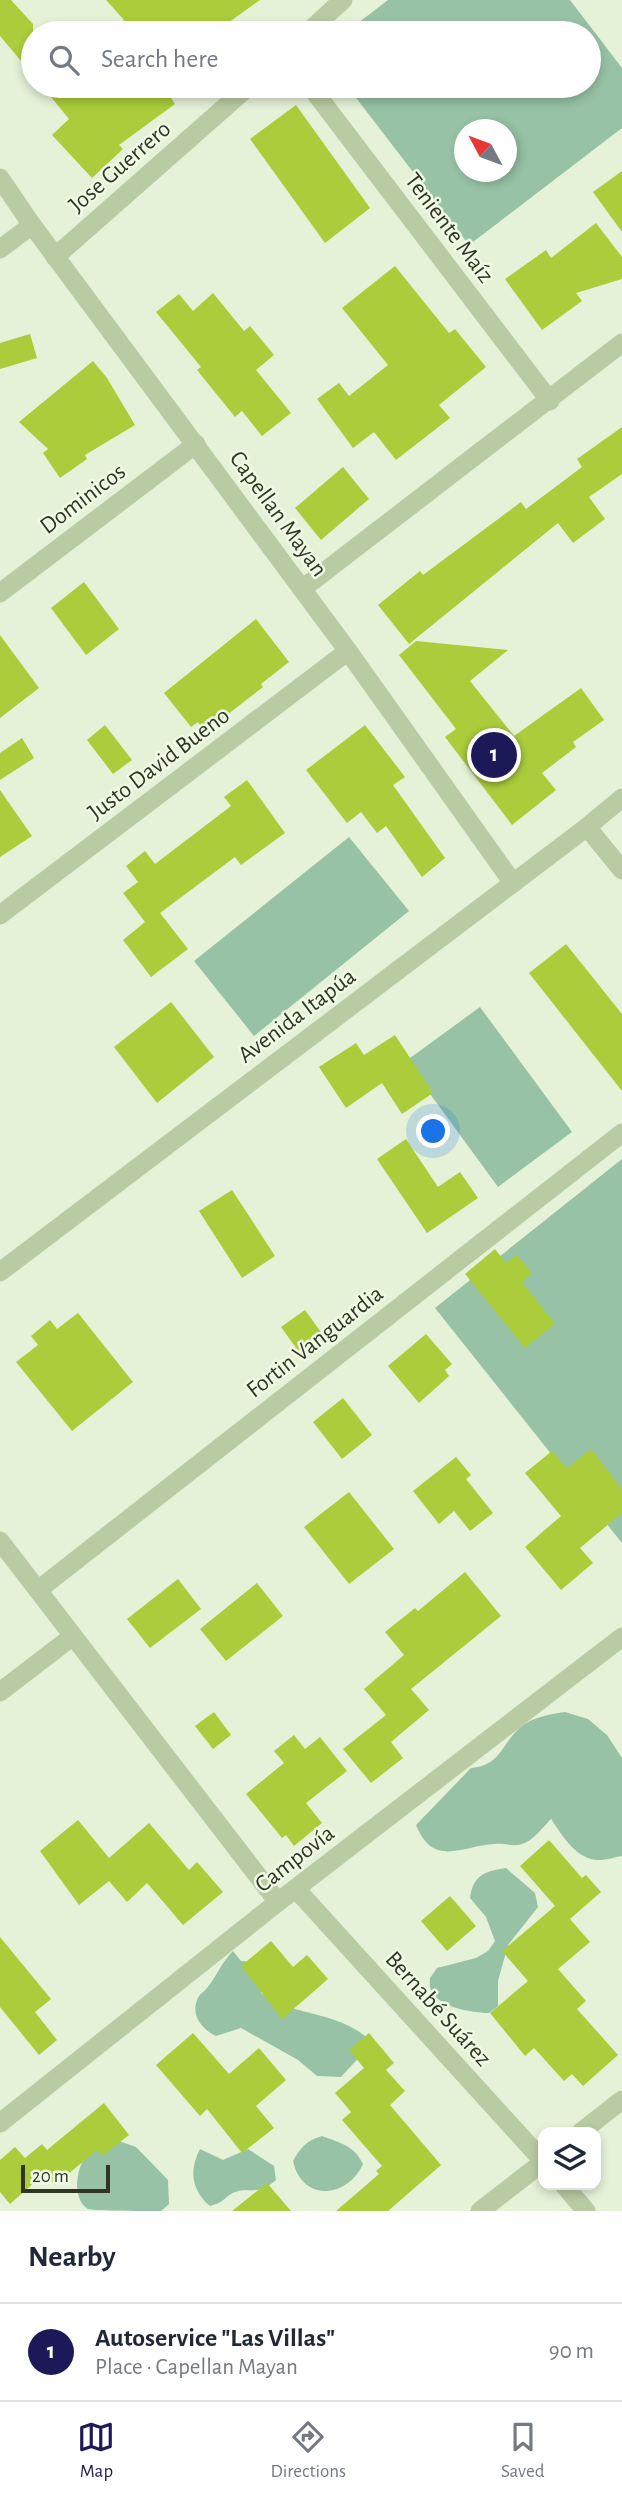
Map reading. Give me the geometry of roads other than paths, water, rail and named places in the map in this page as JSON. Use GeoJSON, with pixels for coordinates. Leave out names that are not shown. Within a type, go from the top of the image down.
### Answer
{"type":"FeatureCollection","features":[{"type":"Feature","properties":{"kind":"street"},"geometry":{"type":"LineString","coordinates":[[320,21],[343,0]]}},
{"type":"Feature","properties":{"kind":"street","name":"Jose Guerrero"},"geometry":{"type":"LineString","coordinates":[[55,257],[234,98]]}},
{"type":"Feature","properties":{"kind":"street","name":"Teniente Maíz"},"geometry":{"type":"LineString","coordinates":[[319,98],[550,401]]}},
{"type":"Feature","properties":{"kind":"street","name":"Capellan Mayan"},"geometry":{"type":"LineString","coordinates":[[0,177],[55,257],[348,651],[513,883]]}},
{"type":"Feature","properties":{"kind":"street"},"geometry":{"type":"LineString","coordinates":[[0,249],[32,225]]}},
{"type":"Feature","properties":{"kind":"street"},"geometry":{"type":"LineString","coordinates":[[302,589],[550,401],[622,343]]}},
{"type":"Feature","properties":{"kind":"street","name":"Dominicos"},"geometry":{"type":"LineString","coordinates":[[0,593],[196,444]]}},
{"type":"Feature","properties":{"kind":"street","name":"Justo David Bueno"},"geometry":{"type":"LineString","coordinates":[[0,915],[348,651]]}},
{"type":"Feature","properties":{"kind":"street","name":"Avenida Itapúa"},"geometry":{"type":"LineString","coordinates":[[0,1272],[622,798]]}},
{"type":"Feature","properties":{"kind":"street"},"geometry":{"type":"LineString","coordinates":[[587,827],[622,870]]}},
{"type":"Feature","properties":{"kind":"street","name":"Fortin Vanguardia"},"geometry":{"type":"LineString","coordinates":[[38,1590],[622,1133]]}},
{"type":"Feature","properties":{"kind":"street"},"geometry":{"type":"LineString","coordinates":[[0,1541],[278,1902]]}},
{"type":"Feature","properties":{"kind":"street"},"geometry":{"type":"LineString","coordinates":[[0,1692],[73,1636]]}},
{"type":"Feature","properties":{"kind":"street","name":"Campovía"},"geometry":{"type":"LineString","coordinates":[[0,2123],[278,1902],[622,1637]]}},
{"type":"Feature","properties":{"kind":"street","name":"Bernabé Suárez"},"geometry":{"type":"LineString","coordinates":[[296,1889],[538,2155]]}},
{"type":"Feature","properties":{"kind":"street"},"geometry":{"type":"LineString","coordinates":[[587,2127],[622,2100]]}},
{"type":"Feature","properties":{"kind":"street"},"geometry":{"type":"LineString","coordinates":[[480,2211],[538,2165]]}},
{"type":"Feature","properties":{"kind":"street"},"geometry":{"type":"LineString","coordinates":[[568,2190],[586,2211]]}},
{"type":"Feature","properties":{"kind":"place","name":"Autoservice \"Las Villas\""},"geometry":{"type":"Point","coordinates":[494,755]}}]}
